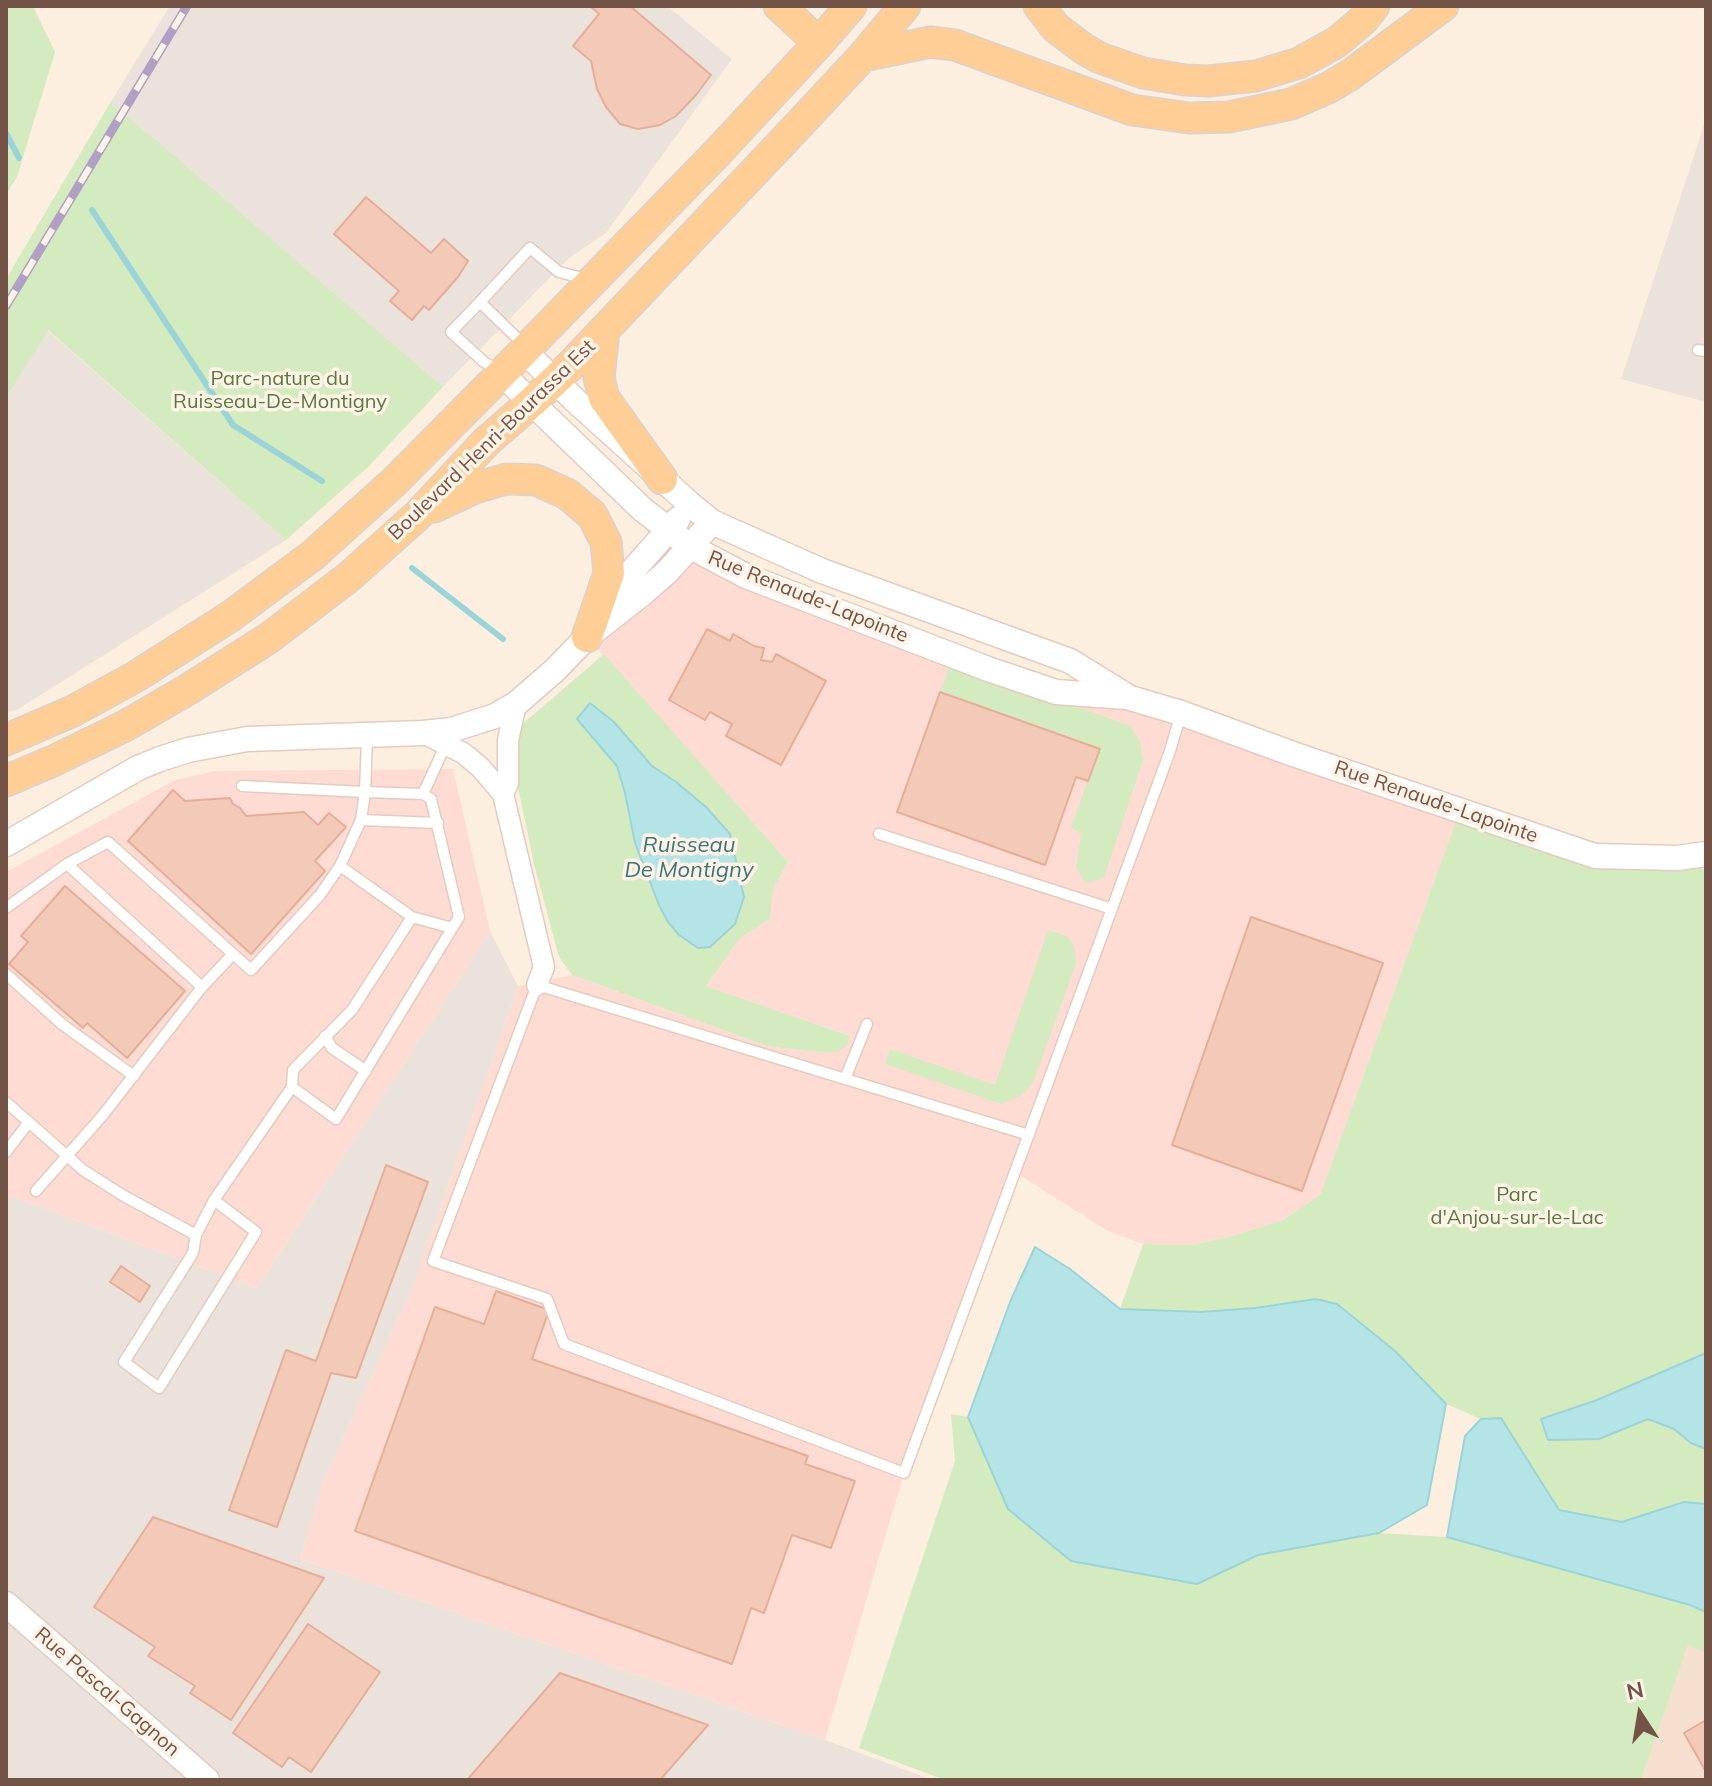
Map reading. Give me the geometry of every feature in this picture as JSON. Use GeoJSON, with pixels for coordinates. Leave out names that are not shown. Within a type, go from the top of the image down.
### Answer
{"type":"FeatureCollection","features":[{"type":"Feature","properties":{"kind":"main road"},"geometry":{"type":"LineString","coordinates":[[779,6],[819,43]]}},
{"type":"Feature","properties":{"kind":"main road","name":"Boulevard Henri-Bourassa Est"},"geometry":{"type":"LineString","coordinates":[[6,740],[73,711],[135,677],[200,637],[313,555],[384,491],[502,374],[718,152],[851,6]]}},
{"type":"Feature","properties":{"kind":"main road","name":"Boulevard Henri-Bourassa Est"},"geometry":{"type":"LineString","coordinates":[[6,781],[145,715],[269,638],[350,576],[418,515],[486,442],[532,402],[604,330],[863,56],[905,6]]}},
{"type":"Feature","properties":{"kind":"main road"},"geometry":{"type":"LineString","coordinates":[[1039,6],[1056,28],[1100,58],[1143,73],[1208,81],[1256,76],[1299,63],[1337,42],[1374,6]]}},
{"type":"Feature","properties":{"kind":"main road"},"geometry":{"type":"LineString","coordinates":[[863,56],[930,42],[955,45],[1132,110],[1189,118],[1229,117],[1291,104],[1328,88],[1359,69],[1443,6]]}},
{"type":"Feature","properties":{"kind":"main road"},"geometry":{"type":"LineString","coordinates":[[604,330],[599,378],[604,398],[662,479]]}},
{"type":"Feature","properties":{"kind":"main road"},"geometry":{"type":"LineString","coordinates":[[418,515],[475,488],[506,479],[536,480],[567,494],[592,515],[606,542],[609,573],[587,637]]}},
{"type":"Feature","properties":{"kind":"street","name":"Rue Renaude-Lapointe"},"geometry":{"type":"LineString","coordinates":[[524,351],[712,522],[816,586],[988,669],[1056,692],[1127,697],[1181,713],[1595,856],[1677,858],[1706,854]]}},
{"type":"Feature","properties":{"kind":"street","name":"Rue Renaude-Lapointe"},"geometry":{"type":"LineString","coordinates":[[502,374],[621,490],[668,530],[691,547],[746,576],[816,586],[1070,661],[1127,697]]}},
{"type":"Feature","properties":{"kind":"street"},"geometry":{"type":"LineString","coordinates":[[587,637],[627,577],[691,505]]}},
{"type":"Feature","properties":{"kind":"street"},"geometry":{"type":"LineString","coordinates":[[6,844],[138,768],[188,750],[247,739],[451,730],[495,716],[516,704],[587,637],[643,593],[712,522]]}},
{"type":"Feature","properties":{"kind":"street"},"geometry":{"type":"LineString","coordinates":[[503,794],[508,783],[508,740],[516,704]]}},
{"type":"Feature","properties":{"kind":"street"},"geometry":{"type":"LineString","coordinates":[[423,733],[463,753],[503,794],[544,967],[537,985]]}},
{"type":"Feature","properties":{"kind":"street","name":"Rue Pascal-Gagnon"},"geometry":{"type":"LineString","coordinates":[[6,1604],[207,1780]]}},
{"type":"Feature","properties":{"kind":"lane"},"geometry":{"type":"LineString","coordinates":[[502,374],[451,332],[530,248],[559,272],[578,277],[588,285]]}},
{"type":"Feature","properties":{"kind":"lane"},"geometry":{"type":"LineString","coordinates":[[480,302],[517,338],[524,351]]}},
{"type":"Feature","properties":{"kind":"lane"},"geometry":{"type":"LineString","coordinates":[[1029,1135],[537,985],[433,1261],[547,1299],[564,1344],[904,1473],[1029,1135],[1170,751],[1181,713]]}},
{"type":"Feature","properties":{"kind":"lane"},"geometry":{"type":"LineString","coordinates":[[6,908],[67,864],[108,842],[251,970],[320,895],[340,866],[361,820],[367,735]]}},
{"type":"Feature","properties":{"kind":"lane"},"geometry":{"type":"LineString","coordinates":[[423,794],[446,744]]}},
{"type":"Feature","properties":{"kind":"lane"},"geometry":{"type":"LineString","coordinates":[[242,786],[423,794],[431,799],[459,917],[336,1119],[292,1087]]}},
{"type":"Feature","properties":{"kind":"lane"},"geometry":{"type":"LineString","coordinates":[[361,820],[438,823]]}},
{"type":"Feature","properties":{"kind":"lane"},"geometry":{"type":"LineString","coordinates":[[879,834],[1112,909]]}},
{"type":"Feature","properties":{"kind":"lane"},"geometry":{"type":"LineString","coordinates":[[67,864],[202,987]]}},
{"type":"Feature","properties":{"kind":"lane"},"geometry":{"type":"LineString","coordinates":[[340,866],[412,917],[452,928]]}},
{"type":"Feature","properties":{"kind":"lane"},"geometry":{"type":"LineString","coordinates":[[214,1200],[256,1232],[159,1388],[124,1362],[193,1253],[196,1235],[214,1200],[292,1087],[293,1070],[352,1010],[412,917]]}},
{"type":"Feature","properties":{"kind":"lane"},"geometry":{"type":"LineString","coordinates":[[36,1191],[103,1115],[202,987],[233,954]]}},
{"type":"Feature","properties":{"kind":"lane"},"geometry":{"type":"LineString","coordinates":[[6,974],[63,1025],[134,1076]]}},
{"type":"Feature","properties":{"kind":"lane"},"geometry":{"type":"LineString","coordinates":[[845,1079],[867,1024]]}},
{"type":"Feature","properties":{"kind":"lane"},"geometry":{"type":"LineString","coordinates":[[325,1036],[332,1048],[366,1071]]}},
{"type":"Feature","properties":{"kind":"lane"},"geometry":{"type":"LineString","coordinates":[[6,1102],[83,1170],[196,1235]]}},
{"type":"Feature","properties":{"kind":"lane"},"geometry":{"type":"LineString","coordinates":[[6,1152],[29,1122]]}},
{"type":"Feature","properties":{"kind":"shaded area"},"geometry":{"type":"Polygon","coordinates":[[[170,6],[667,6],[732,59],[606,233],[569,258],[443,387],[110,103],[170,6]]]}},
{"type":"Feature","properties":{"kind":"shaded area"},"geometry":{"type":"Polygon","coordinates":[[[1706,119],[1706,402],[1621,379],[1706,119]]]}},
{"type":"Feature","properties":{"kind":"shaded area"},"geometry":{"type":"Polygon","coordinates":[[[47,330],[286,540],[17,710],[6,713],[6,398],[47,330]]]}},
{"type":"Feature","properties":{"kind":"shaded area"},"geometry":{"type":"Polygon","coordinates":[[[691,547],[988,669],[1127,697],[1460,810],[1320,1195],[1283,1220],[1229,1237],[1191,1245],[1143,1244],[1108,1231],[1016,1173],[904,1473],[825,1740],[300,1559],[323,1482],[413,1287],[518,986],[572,975],[767,1046],[807,1051],[850,1036],[706,986],[740,938],[770,919],[773,889],[788,862],[587,637],[691,547]]]}},
{"type":"Feature","properties":{"kind":"shaded area"},"geometry":{"type":"Polygon","coordinates":[[[453,769],[490,931],[257,1288],[6,1194],[6,872],[175,780],[214,771],[453,769]]]}},
{"type":"Feature","properties":{"kind":"shaded area"},"geometry":{"type":"Polygon","coordinates":[[[490,931],[518,986],[413,1287],[323,1482],[300,1559],[933,1780],[6,1780],[6,1194],[257,1288],[490,931]]]}},
{"type":"Feature","properties":{"kind":"shaded area"},"geometry":{"type":"Polygon","coordinates":[[[1688,1644],[1706,1653],[1706,1780],[1641,1780],[1688,1644]]]}},
{"type":"Feature","properties":{"kind":"green space"},"geometry":{"type":"Polygon","coordinates":[[[6,6],[33,6],[55,52],[17,177],[6,195],[6,6]]]}},
{"type":"Feature","properties":{"kind":"green space","name":"Parc-nature du Ruisseau-De-Montigny"},"geometry":{"type":"Polygon","coordinates":[[[110,103],[443,387],[368,467],[286,540],[48,330],[6,398],[6,279],[110,103]]]}},
{"type":"Feature","properties":{"kind":"green space"},"geometry":{"type":"Polygon","coordinates":[[[604,654],[788,862],[773,889],[770,919],[740,938],[706,986],[850,1036],[847,1045],[838,1052],[767,1046],[572,975],[559,957],[534,864],[512,758],[519,727],[604,654]]]}},
{"type":"Feature","properties":{"kind":"green space"},"geometry":{"type":"Polygon","coordinates":[[[951,662],[1131,726],[1140,742],[1143,760],[1104,878],[1086,883],[1076,868],[1081,834],[1071,827],[1099,749],[940,692],[951,662]]]}},
{"type":"Feature","properties":{"kind":"green space","name":"Parc d'Anjou-sur-le-Lac"},"geometry":{"type":"Polygon","coordinates":[[[1460,810],[1595,856],[1677,858],[1706,870],[1706,1353],[1597,1400],[1541,1419],[1599,1439],[1648,1419],[1674,1429],[1691,1443],[1706,1449],[1706,1504],[1684,1502],[1622,1522],[1559,1509],[1501,1418],[1481,1419],[1446,1404],[1394,1351],[1337,1304],[1201,1312],[1120,1309],[1143,1244],[1191,1245],[1229,1237],[1283,1220],[1320,1195],[1460,810]]]}},
{"type":"Feature","properties":{"kind":"green space"},"geometry":{"type":"Polygon","coordinates":[[[1048,930],[1069,937],[1075,950],[1076,964],[1033,1083],[1021,1096],[1001,1104],[885,1064],[890,1049],[995,1085],[1048,930]]]}},
{"type":"Feature","properties":{"kind":"green space"},"geometry":{"type":"Polygon","coordinates":[[[951,1414],[968,1417],[1008,1509],[1197,1584],[1258,1555],[1379,1533],[1447,1537],[1706,1612],[1706,1653],[1688,1645],[1641,1780],[945,1780],[859,1748],[955,1461],[951,1414]]]}},
{"type":"Feature","properties":{"kind":"water","name":"Ruisseau De Montigny"},"geometry":{"type":"Polygon","coordinates":[[[590,703],[614,722],[652,766],[706,807],[730,834],[744,897],[735,924],[710,947],[698,948],[679,935],[659,905],[635,843],[617,766],[577,719],[590,703]]]}},
{"type":"Feature","properties":{"kind":"water"},"geometry":{"type":"Polygon","coordinates":[[[1035,1247],[1070,1269],[1120,1309],[1201,1312],[1316,1299],[1337,1304],[1395,1351],[1446,1404],[1427,1505],[1379,1533],[1258,1555],[1197,1584],[1071,1561],[1008,1509],[968,1417],[1010,1302],[1035,1247]]]}},
{"type":"Feature","properties":{"kind":"water"},"geometry":{"type":"Polygon","coordinates":[[[1706,1353],[1706,1449],[1691,1443],[1674,1429],[1648,1419],[1599,1439],[1548,1440],[1541,1419],[1597,1400],[1706,1353]]]}},
{"type":"Feature","properties":{"kind":"water"},"geometry":{"type":"Polygon","coordinates":[[[1501,1418],[1559,1510],[1622,1522],[1684,1502],[1706,1504],[1706,1612],[1447,1537],[1465,1436],[1481,1419],[1501,1418]]]}},
{"type":"Feature","properties":{"kind":"building"},"geometry":{"type":"Polygon","coordinates":[[[590,6],[630,6],[711,75],[676,116],[660,125],[638,129],[620,124],[606,107],[597,89],[591,61],[573,46],[599,14],[590,6]]]}},
{"type":"Feature","properties":{"kind":"building"},"geometry":{"type":"Polygon","coordinates":[[[366,197],[431,253],[444,239],[468,261],[429,310],[424,306],[412,320],[390,301],[399,291],[334,234],[366,197]]]}},
{"type":"Feature","properties":{"kind":"building"},"geometry":{"type":"Polygon","coordinates":[[[707,629],[730,641],[733,634],[764,648],[761,660],[772,662],[776,654],[826,681],[781,765],[726,736],[732,724],[710,712],[705,720],[669,700],[707,629]]]}},
{"type":"Feature","properties":{"kind":"building"},"geometry":{"type":"Polygon","coordinates":[[[940,692],[1100,749],[1088,781],[1076,777],[1045,865],[897,812],[940,692]]]}},
{"type":"Feature","properties":{"kind":"building"},"geometry":{"type":"Polygon","coordinates":[[[173,790],[185,801],[230,798],[246,816],[304,812],[318,825],[329,813],[346,827],[315,861],[325,871],[251,954],[128,841],[173,790]]]}},
{"type":"Feature","properties":{"kind":"building"},"geometry":{"type":"Polygon","coordinates":[[[65,886],[185,991],[127,1058],[87,1023],[83,1028],[9,964],[28,942],[21,936],[65,886]]]}},
{"type":"Feature","properties":{"kind":"building"},"geometry":{"type":"Polygon","coordinates":[[[1251,917],[1383,963],[1302,1191],[1172,1145],[1251,917]]]}},
{"type":"Feature","properties":{"kind":"building"},"geometry":{"type":"Polygon","coordinates":[[[386,1165],[428,1182],[356,1378],[331,1373],[277,1527],[229,1510],[286,1350],[316,1361],[386,1165]]]}},
{"type":"Feature","properties":{"kind":"building"},"geometry":{"type":"Polygon","coordinates":[[[121,1266],[150,1286],[140,1302],[110,1282],[121,1266]]]}},
{"type":"Feature","properties":{"kind":"building"},"geometry":{"type":"Polygon","coordinates":[[[496,1291],[549,1310],[532,1359],[808,1456],[805,1464],[855,1481],[831,1548],[792,1535],[764,1613],[751,1608],[732,1664],[355,1531],[435,1307],[484,1324],[496,1291]]]}},
{"type":"Feature","properties":{"kind":"building"},"geometry":{"type":"Polygon","coordinates":[[[153,1517],[324,1578],[231,1720],[190,1693],[195,1686],[148,1656],[155,1647],[94,1607],[153,1517]]]}},
{"type":"Feature","properties":{"kind":"building"},"geometry":{"type":"Polygon","coordinates":[[[308,1624],[380,1672],[311,1772],[289,1757],[282,1767],[233,1733],[308,1624]]]}},
{"type":"Feature","properties":{"kind":"building"},"geometry":{"type":"Polygon","coordinates":[[[560,1673],[708,1725],[660,1780],[467,1780],[560,1673]]]}},
{"type":"Feature","properties":{"kind":"building"},"geometry":{"type":"Polygon","coordinates":[[[1706,1720],[1706,1772],[1684,1733],[1706,1720]]]}},
{"type":"Feature","properties":{"kind":"waterway","name":"Ruisseau De Montigny"},"geometry":{"type":"LineString","coordinates":[[6,133],[19,158]]}},
{"type":"Feature","properties":{"kind":"waterway","name":"Ruisseau De Montigny"},"geometry":{"type":"LineString","coordinates":[[92,210],[233,425],[322,481]]}},
{"type":"Feature","properties":{"kind":"waterway","name":"Ruisseau De Montigny"},"geometry":{"type":"LineString","coordinates":[[412,568],[503,639]]}},
{"type":"Feature","properties":{"kind":"railway"},"geometry":{"type":"LineString","coordinates":[[6,306],[187,6]]}}]}
